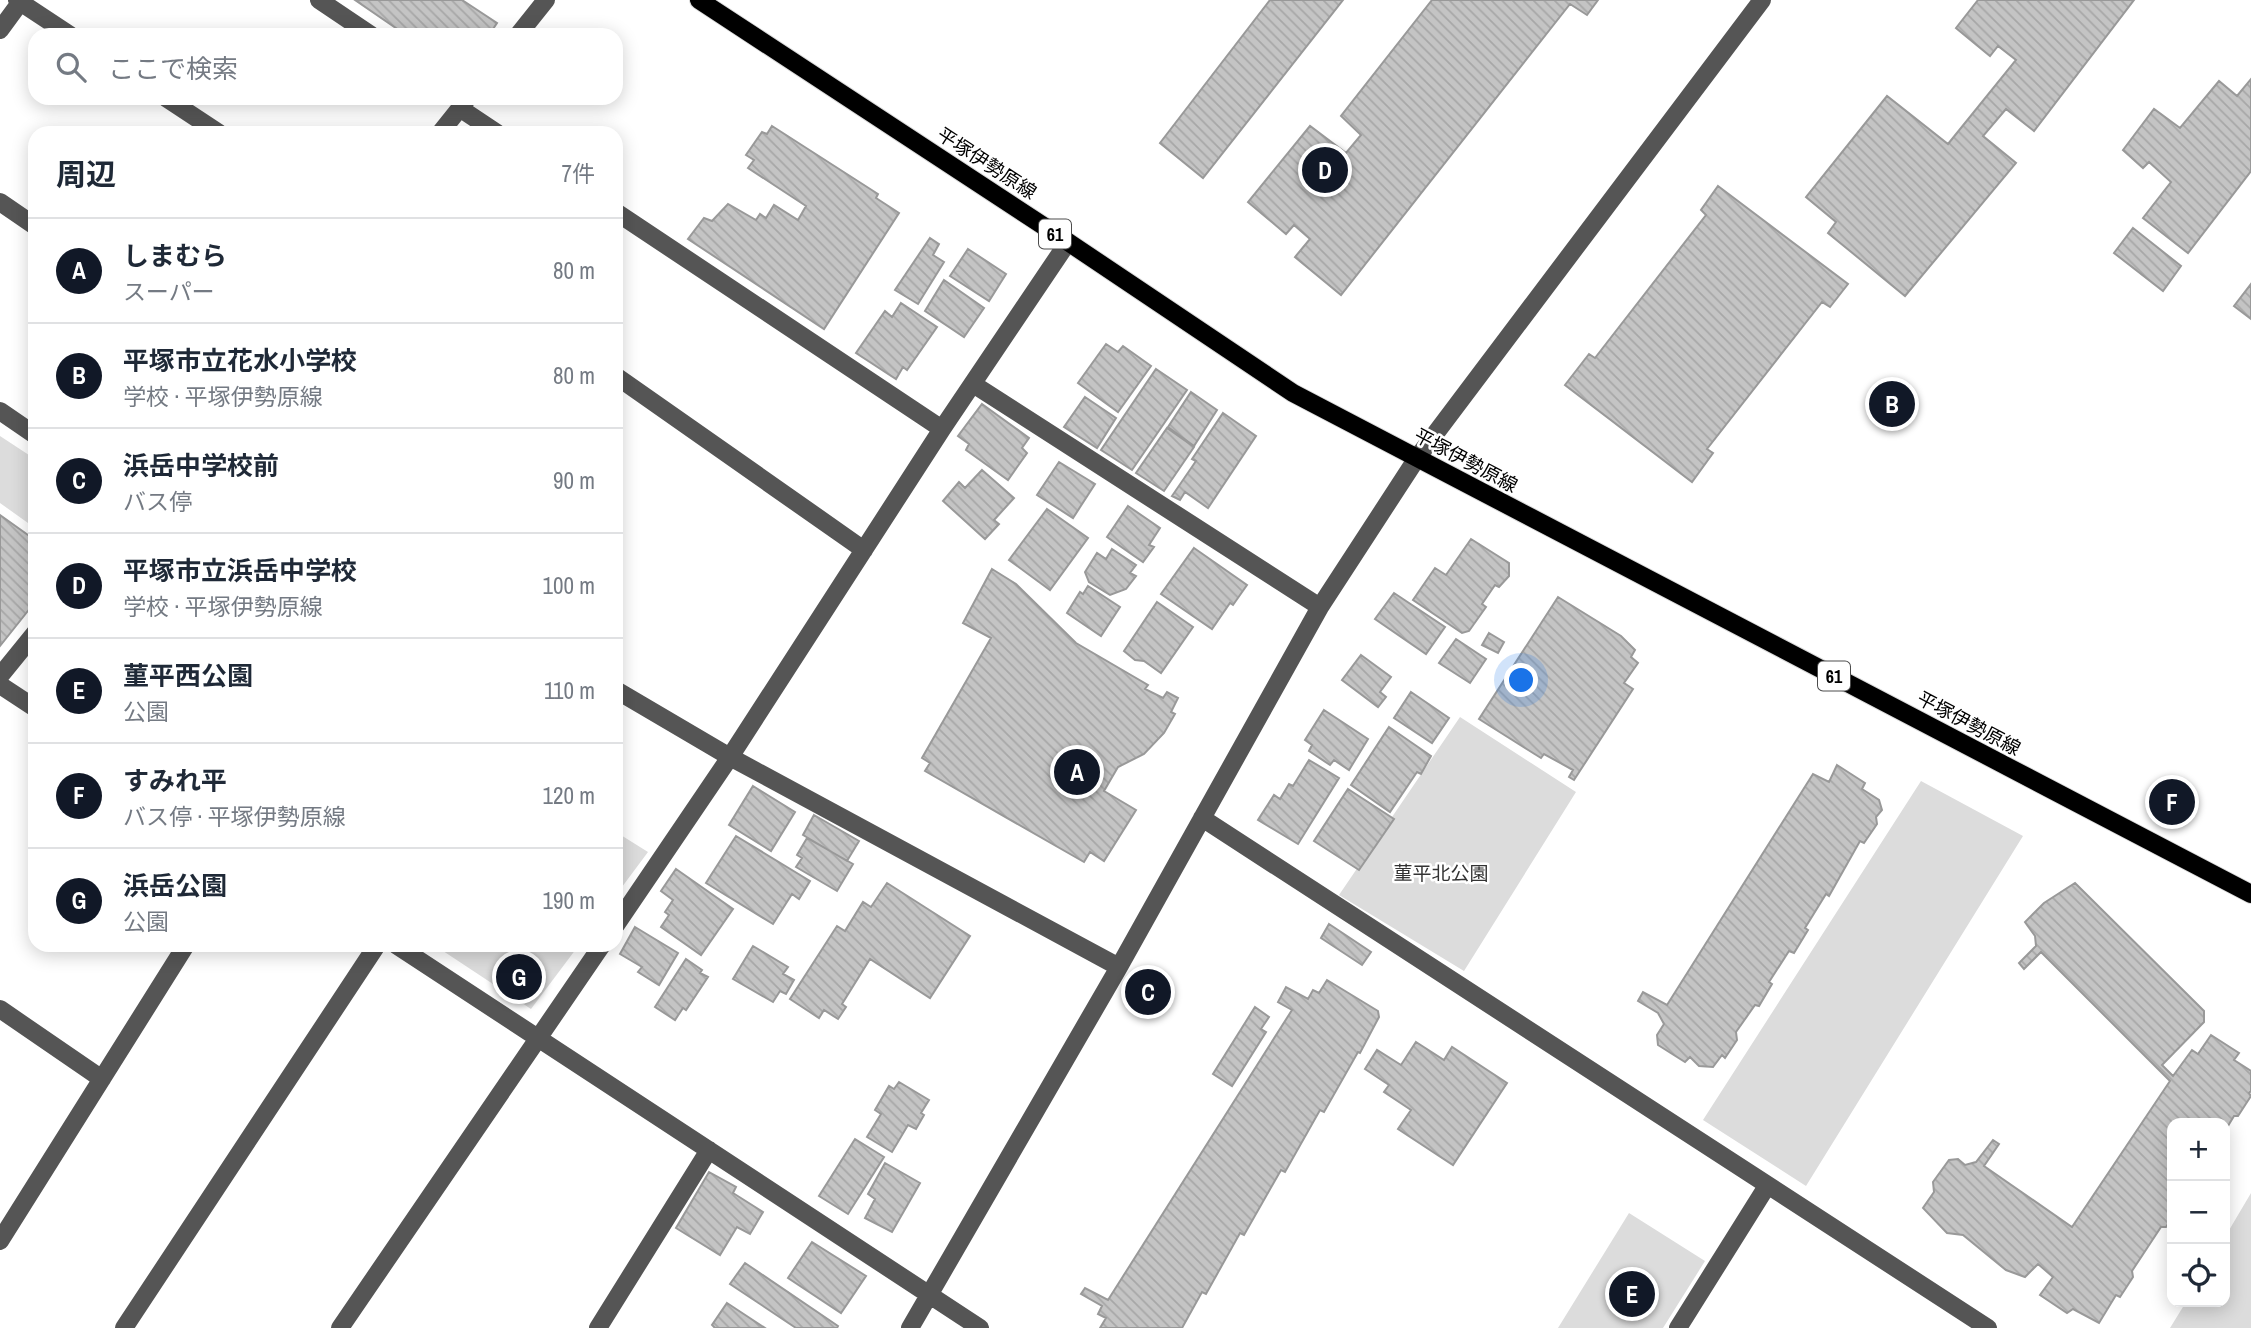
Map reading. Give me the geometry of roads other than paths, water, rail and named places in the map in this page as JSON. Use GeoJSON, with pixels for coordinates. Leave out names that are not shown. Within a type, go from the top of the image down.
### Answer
{"type":"FeatureCollection","features":[{"type":"Feature","properties":{"kind":"main road","name":"平塚伊勢原線"},"geometry":{"type":"LineString","coordinates":[[699,0],[1069,242],[1293,393],[2251,894]]}},
{"type":"Feature","properties":{"kind":"street"},"geometry":{"type":"LineString","coordinates":[[319,0],[361,28]]}},
{"type":"Feature","properties":{"kind":"street"},"geometry":{"type":"LineString","coordinates":[[524,28],[546,0]]}},
{"type":"Feature","properties":{"kind":"street"},"geometry":{"type":"LineString","coordinates":[[910,1328],[1119,967],[1320,607],[1417,458],[1762,0]]}},
{"type":"Feature","properties":{"kind":"street"},"geometry":{"type":"LineString","coordinates":[[0,30],[20,1],[60,28]]}},
{"type":"Feature","properties":{"kind":"street"},"geometry":{"type":"LineString","coordinates":[[177,105],[208,126]]}},
{"type":"Feature","properties":{"kind":"street"},"geometry":{"type":"LineString","coordinates":[[445,126],[462,105]]}},
{"type":"Feature","properties":{"kind":"street"},"geometry":{"type":"LineString","coordinates":[[469,105],[490,126]]}},
{"type":"Feature","properties":{"kind":"street"},"geometry":{"type":"LineString","coordinates":[[0,202],[28,221]]}},
{"type":"Feature","properties":{"kind":"street"},"geometry":{"type":"LineString","coordinates":[[623,217],[942,429]]}},
{"type":"Feature","properties":{"kind":"street"},"geometry":{"type":"LineString","coordinates":[[623,915],[730,757],[942,429],[1069,242]]}},
{"type":"Feature","properties":{"kind":"street"},"geometry":{"type":"LineString","coordinates":[[623,381],[864,550]]}},
{"type":"Feature","properties":{"kind":"street"},"geometry":{"type":"LineString","coordinates":[[973,384],[1320,607]]}},
{"type":"Feature","properties":{"kind":"street"},"geometry":{"type":"LineString","coordinates":[[0,411],[28,430]]}},
{"type":"Feature","properties":{"kind":"street"},"geometry":{"type":"LineString","coordinates":[[0,676],[28,642]]}},
{"type":"Feature","properties":{"kind":"street"},"geometry":{"type":"LineString","coordinates":[[0,685],[28,703]]}},
{"type":"Feature","properties":{"kind":"street"},"geometry":{"type":"LineString","coordinates":[[623,694],[730,757],[1119,967]]}},
{"type":"Feature","properties":{"kind":"street"},"geometry":{"type":"LineString","coordinates":[[1202,818],[1988,1328]]}},
{"type":"Feature","properties":{"kind":"street"},"geometry":{"type":"LineString","coordinates":[[0,1241],[182,952]]}},
{"type":"Feature","properties":{"kind":"street"},"geometry":{"type":"LineString","coordinates":[[124,1328],[372,952]]}},
{"type":"Feature","properties":{"kind":"street"},"geometry":{"type":"LineString","coordinates":[[407,952],[980,1328]]}},
{"type":"Feature","properties":{"kind":"street"},"geometry":{"type":"LineString","coordinates":[[340,1328],[597,952]]}},
{"type":"Feature","properties":{"kind":"street"},"geometry":{"type":"LineString","coordinates":[[0,1009],[102,1079]]}},
{"type":"Feature","properties":{"kind":"street"},"geometry":{"type":"LineString","coordinates":[[597,1328],[709,1150]]}},
{"type":"Feature","properties":{"kind":"street"},"geometry":{"type":"LineString","coordinates":[[1678,1328],[1767,1186]]}},
{"type":"Feature","properties":{"kind":"place","name":"平塚市立浜岳中学校"},"geometry":{"type":"Point","coordinates":[1325,170]}},
{"type":"Feature","properties":{"kind":"place","name":"平塚市立花水小学校"},"geometry":{"type":"Point","coordinates":[1892,404]}},
{"type":"Feature","properties":{"kind":"place","name":"しまむら"},"geometry":{"type":"Point","coordinates":[1077,772]}},
{"type":"Feature","properties":{"kind":"place","name":"すみれ平"},"geometry":{"type":"Point","coordinates":[2172,802]}},
{"type":"Feature","properties":{"kind":"place","name":"浜岳公園"},"geometry":{"type":"Point","coordinates":[519,977]}},
{"type":"Feature","properties":{"kind":"place","name":"浜岳中学校前"},"geometry":{"type":"Point","coordinates":[1148,992]}},
{"type":"Feature","properties":{"kind":"place","name":"菫平西公園"},"geometry":{"type":"Point","coordinates":[1632,1294]}},
{"type":"Feature","properties":{"kind":"park label","name":"菫平北公園"},"geometry":{"type":"Point","coordinates":[1441,873]}}]}
